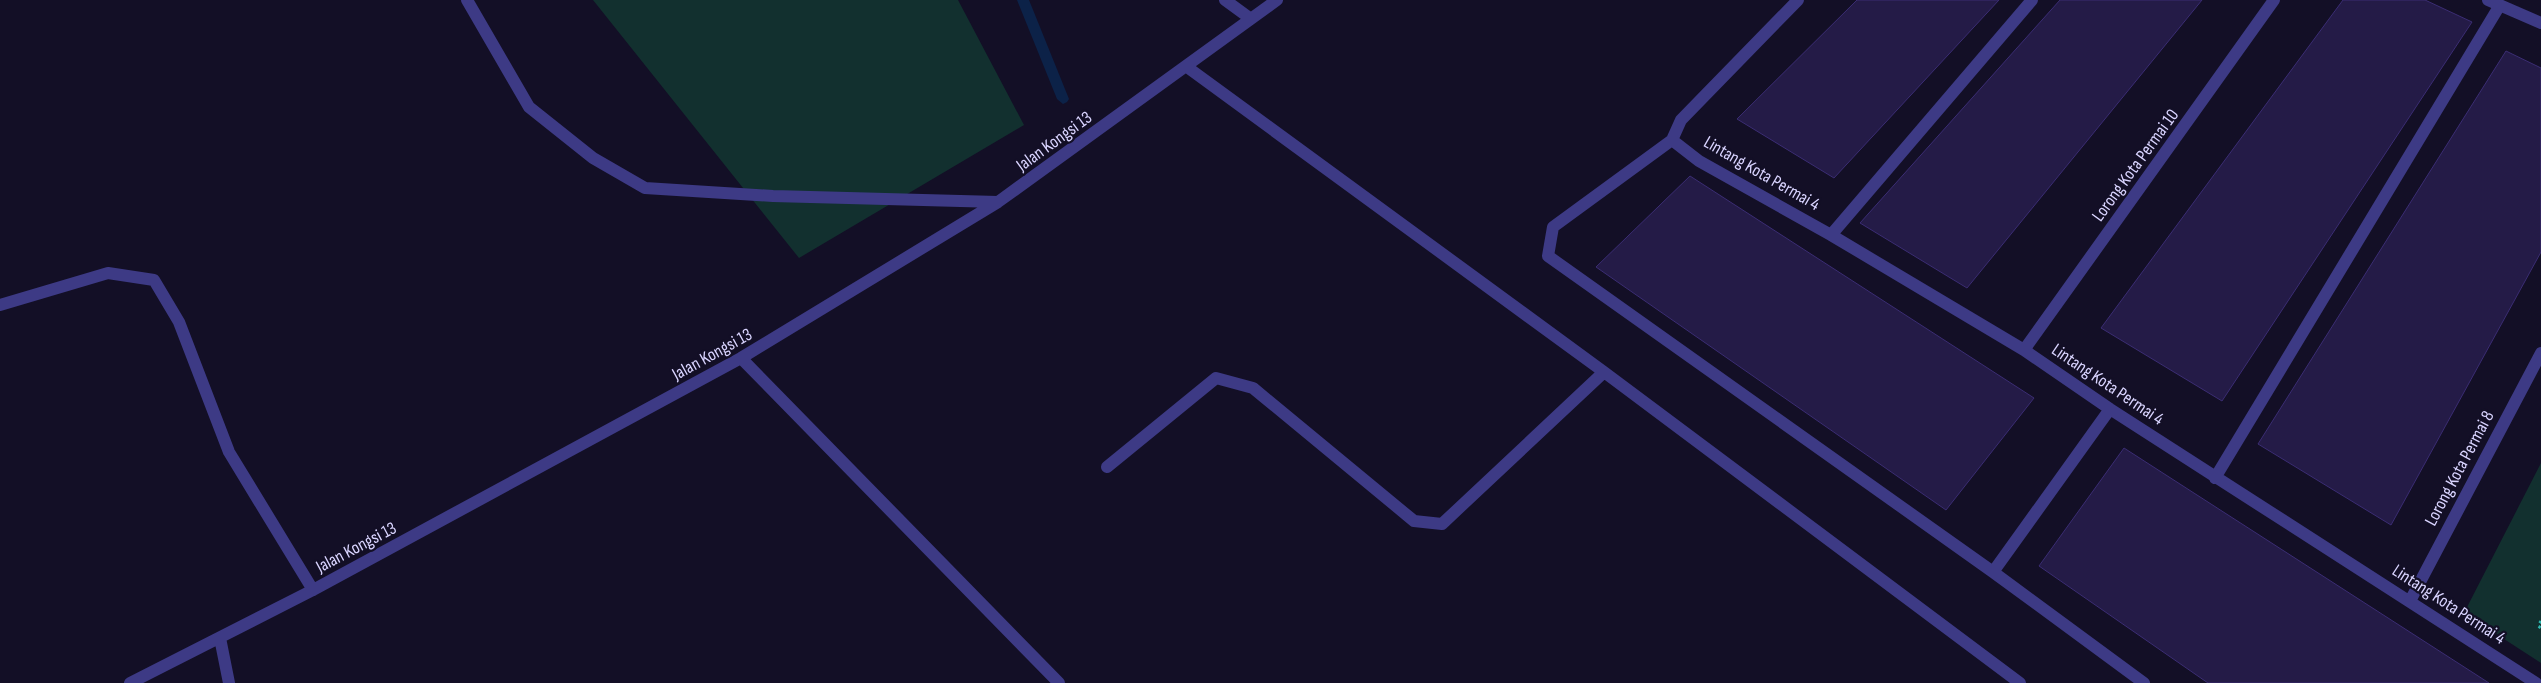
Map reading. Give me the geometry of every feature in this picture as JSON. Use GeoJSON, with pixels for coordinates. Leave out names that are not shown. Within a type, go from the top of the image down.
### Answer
{"type":"FeatureCollection","features":[{"type":"Feature","properties":{"kind":"street"},"geometry":{"type":"LineString","coordinates":[[467,0],[529,107],[593,158],[645,188],[772,196],[998,202]]}},
{"type":"Feature","properties":{"kind":"street"},"geometry":{"type":"LineString","coordinates":[[1226,0],[1251,19]]}},
{"type":"Feature","properties":{"kind":"street","name":"Jalan Kongsi 13"},"geometry":{"type":"LineString","coordinates":[[130,683],[313,590],[741,358],[998,202],[1277,0]]}},
{"type":"Feature","properties":{"kind":"street"},"geometry":{"type":"LineString","coordinates":[[1798,0],[1681,120],[1672,140],[1553,227],[1548,256],[1993,572],[2144,683]]}},
{"type":"Feature","properties":{"kind":"street"},"geometry":{"type":"LineString","coordinates":[[1831,235],[2032,0]]}},
{"type":"Feature","properties":{"kind":"street","name":"Lorong Kota Permai 10"},"geometry":{"type":"LineString","coordinates":[[2024,350],[2274,0]]}},
{"type":"Feature","properties":{"kind":"street"},"geometry":{"type":"LineString","coordinates":[[2488,0],[2541,23]]}},
{"type":"Feature","properties":{"kind":"street"},"geometry":{"type":"LineString","coordinates":[[2215,478],[2500,5]]}},
{"type":"Feature","properties":{"kind":"street"},"geometry":{"type":"LineString","coordinates":[[1187,67],[1604,372],[2005,678],[2020,683]]}},
{"type":"Feature","properties":{"kind":"street","name":"Lintang Kota Permai 4"},"geometry":{"type":"LineString","coordinates":[[1672,140],[1699,161],[1831,235],[2024,350],[2215,478],[2536,683]]}},
{"type":"Feature","properties":{"kind":"street"},"geometry":{"type":"LineString","coordinates":[[0,305],[108,273],[154,280],[179,322],[229,452],[313,590]]}},
{"type":"Feature","properties":{"kind":"street","name":"Lorong Kota Permai 8"},"geometry":{"type":"LineString","coordinates":[[2410,601],[2541,353]]}},
{"type":"Feature","properties":{"kind":"street"},"geometry":{"type":"LineString","coordinates":[[741,358],[1059,683]]}},
{"type":"Feature","properties":{"kind":"street"},"geometry":{"type":"LineString","coordinates":[[1108,467],[1216,378],[1254,388],[1414,521],[1442,524],[1604,372]]}},
{"type":"Feature","properties":{"kind":"street"},"geometry":{"type":"LineString","coordinates":[[1993,572],[2110,409]]}},
{"type":"Feature","properties":{"kind":"street"},"geometry":{"type":"LineString","coordinates":[[220,638],[229,683]]}},
{"type":"Feature","properties":{"kind":"path"},"geometry":{"type":"LineString","coordinates":[[2541,620],[2538,626],[2541,628]]}},
{"type":"Feature","properties":{"kind":"green space"},"geometry":{"type":"Polygon","coordinates":[[[593,0],[958,0],[1024,125],[799,258],[593,0]]]}},
{"type":"Feature","properties":{"kind":"green space"},"geometry":{"type":"Polygon","coordinates":[[[2541,463],[2541,663],[2464,613],[2541,463]]]}},
{"type":"Feature","properties":{"kind":"building"},"geometry":{"type":"Polygon","coordinates":[[[1857,0],[1999,0],[1834,178],[1737,119],[1857,0]]]}},
{"type":"Feature","properties":{"kind":"building"},"geometry":{"type":"Polygon","coordinates":[[[2060,0],[2202,0],[1967,288],[1860,223],[2060,0]]]}},
{"type":"Feature","properties":{"kind":"building"},"geometry":{"type":"Polygon","coordinates":[[[2343,0],[2425,0],[2472,22],[2222,401],[2101,328],[2343,0]]]}},
{"type":"Feature","properties":{"kind":"building"},"geometry":{"type":"Polygon","coordinates":[[[2506,51],[2541,68],[2541,252],[2391,525],[2258,444],[2506,51]]]}},
{"type":"Feature","properties":{"kind":"building"},"geometry":{"type":"Polygon","coordinates":[[[1690,176],[2034,398],[1946,510],[1596,267],[1690,176]]]}},
{"type":"Feature","properties":{"kind":"building"},"geometry":{"type":"Polygon","coordinates":[[[2124,448],[2489,683],[2208,683],[2039,566],[2124,448]]]}},
{"type":"Feature","properties":{"kind":"waterway"},"geometry":{"type":"LineString","coordinates":[[1023,0],[1063,99]]}}]}
